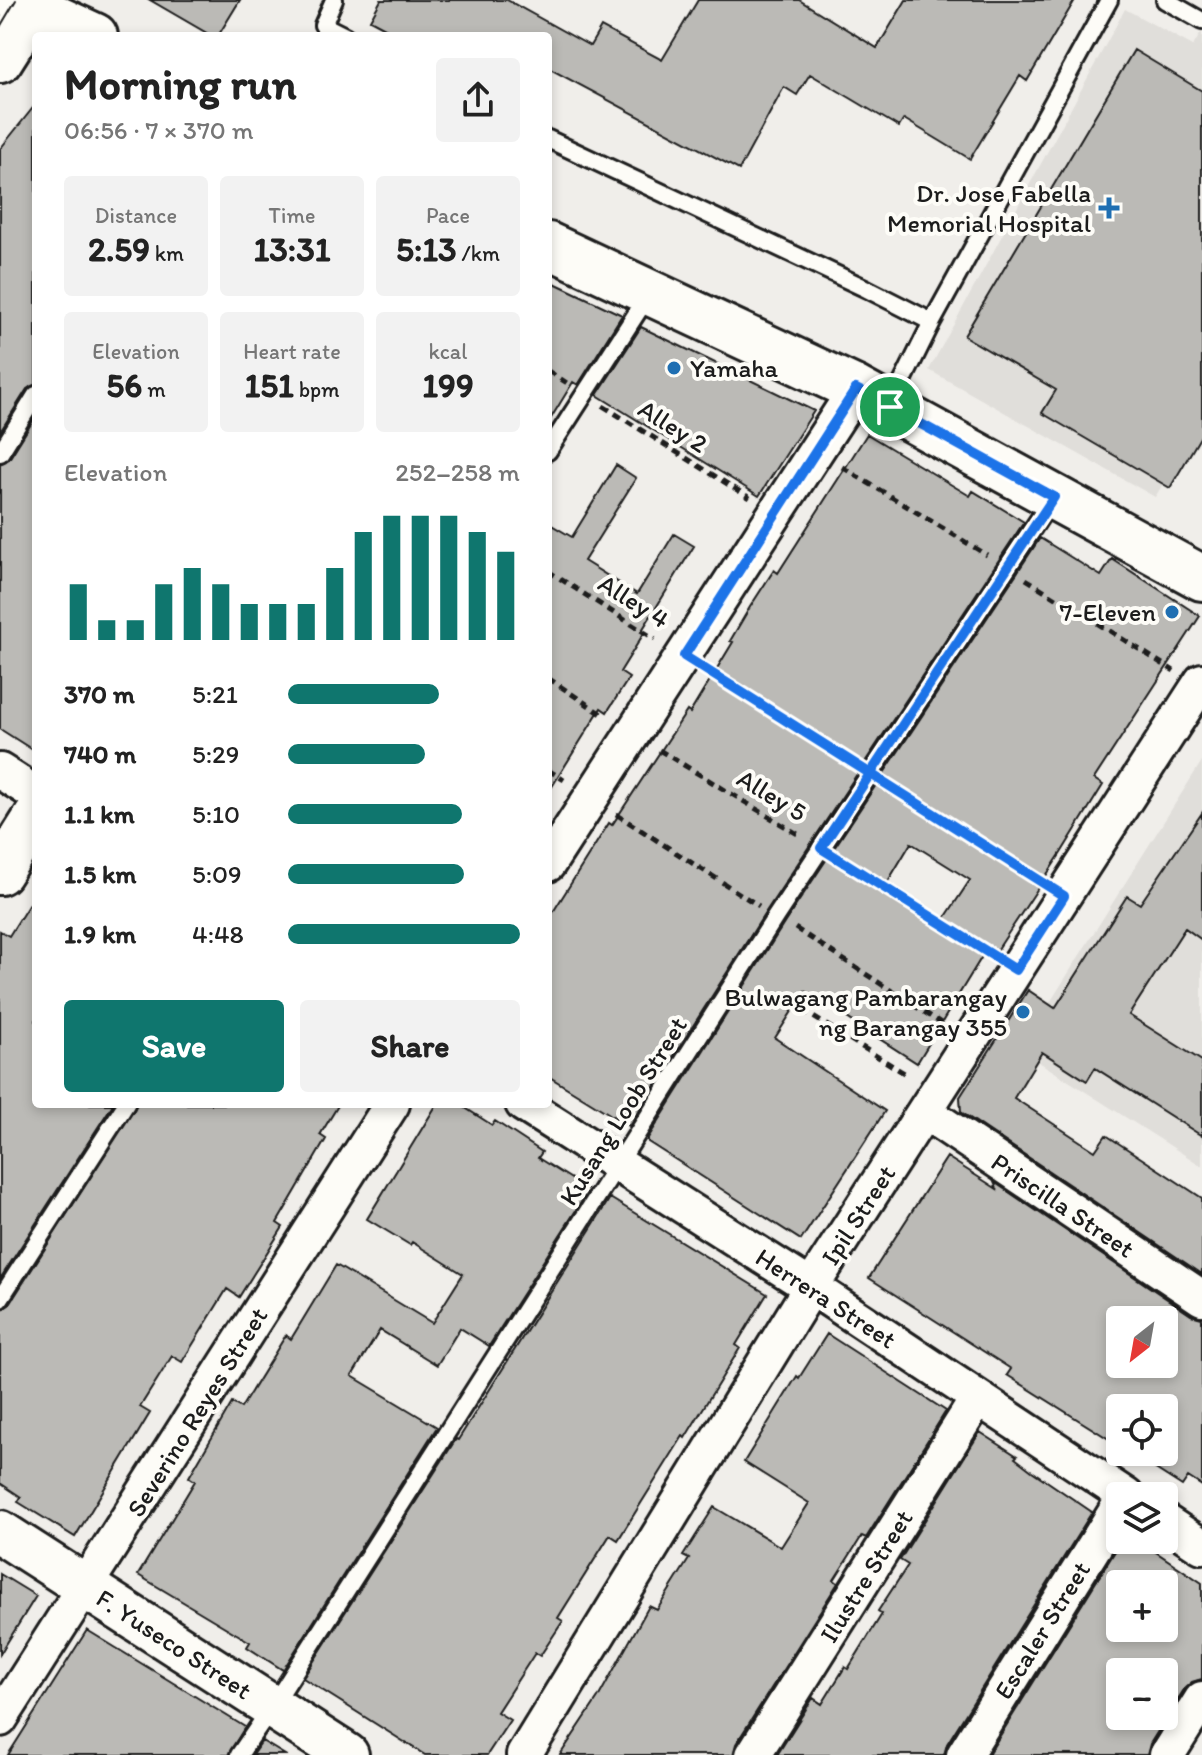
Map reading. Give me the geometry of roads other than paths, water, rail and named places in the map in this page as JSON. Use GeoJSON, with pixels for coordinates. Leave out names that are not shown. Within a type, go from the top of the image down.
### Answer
{"type":"FeatureCollection","features":[{"type":"Feature","properties":{"kind":"main road"},"geometry":{"type":"LineString","coordinates":[[0,60],[30,2],[87,32]]}},
{"type":"Feature","properties":{"kind":"main road"},"geometry":{"type":"LineString","coordinates":[[552,247],[873,398],[1202,578]]}},
{"type":"Feature","properties":{"kind":"street"},"geometry":{"type":"LineString","coordinates":[[552,858],[776,515],[873,398]]}},
{"type":"Feature","properties":{"kind":"street","name":"Ipil Street"},"geometry":{"type":"LineString","coordinates":[[524,1755],[811,1287],[1202,681]]}},
{"type":"Feature","properties":{"kind":"street"},"geometry":{"type":"LineString","coordinates":[[0,771],[32,791]]}},
{"type":"Feature","properties":{"kind":"street"},"geometry":{"type":"LineString","coordinates":[[0,873],[32,822]]}},
{"type":"Feature","properties":{"kind":"street","name":"Priscilla Street"},"geometry":{"type":"LineString","coordinates":[[931,1103],[1202,1298]]}},
{"type":"Feature","properties":{"kind":"street","name":"Severino Reyes Street"},"geometry":{"type":"LineString","coordinates":[[0,1719],[389,1108]]}},
{"type":"Feature","properties":{"kind":"street","name":"Herrera Street"},"geometry":{"type":"LineString","coordinates":[[529,1108],[811,1287],[1106,1483]]}},
{"type":"Feature","properties":{"kind":"street","name":"Ilustre Street"},"geometry":{"type":"LineString","coordinates":[[753,1755],[978,1398]]}},
{"type":"Feature","properties":{"kind":"street","name":"Escaler Street"},"geometry":{"type":"LineString","coordinates":[[964,1755],[1106,1527]]}},
{"type":"Feature","properties":{"kind":"street"},"geometry":{"type":"LineString","coordinates":[[1178,1530],[1202,1546]]}},
{"type":"Feature","properties":{"kind":"street","name":"F. Yuseco Street"},"geometry":{"type":"LineString","coordinates":[[0,1532],[347,1755]]}},
{"type":"Feature","properties":{"kind":"street"},"geometry":{"type":"LineString","coordinates":[[1167,1755],[1202,1699]]}},
{"type":"Feature","properties":{"kind":"lane"},"geometry":{"type":"LineString","coordinates":[[320,31],[334,0]]}},
{"type":"Feature","properties":{"kind":"lane"},"geometry":{"type":"LineString","coordinates":[[873,398],[932,322],[1109,0]]}},
{"type":"Feature","properties":{"kind":"lane"},"geometry":{"type":"LineString","coordinates":[[1165,0],[1202,21]]}},
{"type":"Feature","properties":{"kind":"lane"},"geometry":{"type":"LineString","coordinates":[[552,141],[932,322]]}},
{"type":"Feature","properties":{"kind":"lane"},"geometry":{"type":"LineString","coordinates":[[552,445],[650,293]]}},
{"type":"Feature","properties":{"kind":"lane"},"geometry":{"type":"LineString","coordinates":[[0,453],[32,401]]}},
{"type":"Feature","properties":{"kind":"lane","name":"Kusang Loob Street"},"geometry":{"type":"LineString","coordinates":[[239,1755],[821,848],[1054,497]]}},
{"type":"Feature","properties":{"kind":"lane"},"geometry":{"type":"LineString","coordinates":[[0,1299],[123,1108]]}},
{"type":"Feature","properties":{"kind":"tram line"},"geometry":{"type":"LineString","coordinates":[[0,27],[16,0]]}},
{"type":"Feature","properties":{"kind":"place","name":"Dr. Jose Fabella Memorial Hospital"},"geometry":{"type":"Point","coordinates":[1109,208]}},
{"type":"Feature","properties":{"kind":"place","name":"Yamaha"},"geometry":{"type":"Point","coordinates":[674,368]}},
{"type":"Feature","properties":{"kind":"place","name":"7-Eleven"},"geometry":{"type":"Point","coordinates":[1172,612]}},
{"type":"Feature","properties":{"kind":"place","name":"Bulwagang Pambarangay ng Barangay 355"},"geometry":{"type":"Point","coordinates":[1023,1012]}}]}
